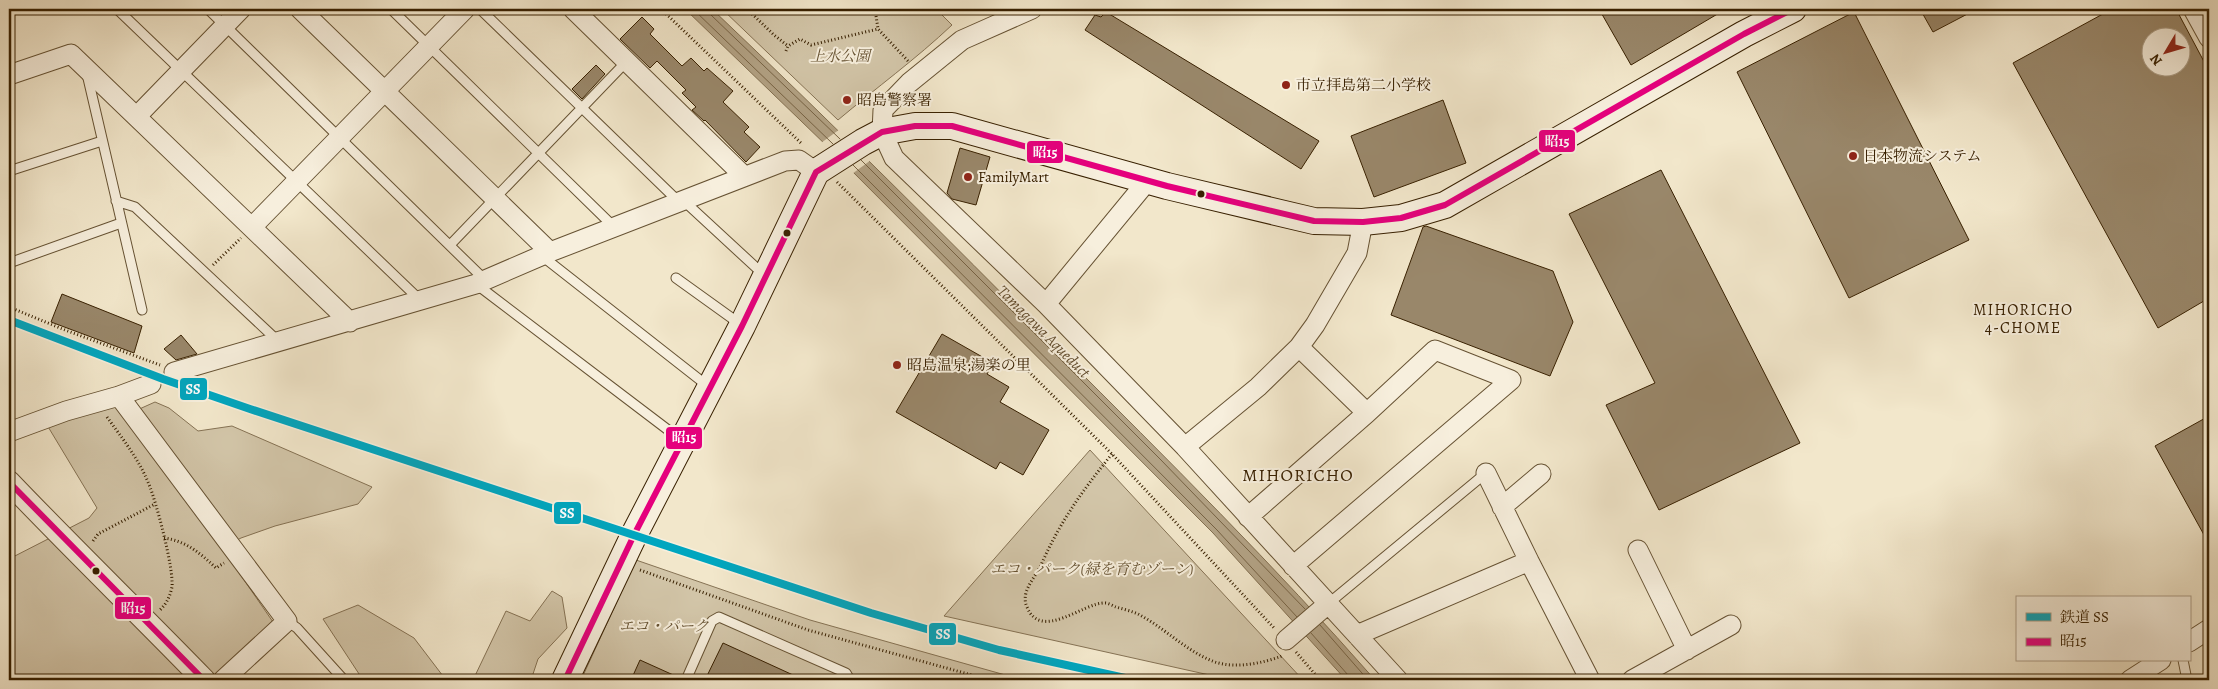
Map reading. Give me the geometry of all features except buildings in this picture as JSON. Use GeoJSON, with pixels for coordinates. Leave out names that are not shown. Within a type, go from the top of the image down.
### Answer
{"type":"FeatureCollection","features":[{"type":"Feature","properties":{"kind":"main road"},"geometry":{"type":"LineString","coordinates":[[566,680],[621,563],[742,326],[765,276],[829,170],[872,137],[915,126],[952,126],[1149,179],[1167,186],[1314,221],[1363,222],[1401,218],[1444,205],[1744,34],[1793,9]]}},
{"type":"Feature","properties":{"kind":"street"},"geometry":{"type":"LineString","coordinates":[[137,116],[240,9]]}},
{"type":"Feature","properties":{"kind":"street"},"geometry":{"type":"LineString","coordinates":[[300,9],[495,199],[546,254]]}},
{"type":"Feature","properties":{"kind":"street"},"geometry":{"type":"LineString","coordinates":[[252,227],[465,9]]}},
{"type":"Feature","properties":{"kind":"street"},"geometry":{"type":"LineString","coordinates":[[573,9],[744,176]]}},
{"type":"Feature","properties":{"kind":"street"},"geometry":{"type":"LineString","coordinates":[[1032,9],[962,40],[909,83],[883,110],[872,137],[1046,304],[1185,446],[1398,680]]}},
{"type":"Feature","properties":{"kind":"street"},"geometry":{"type":"LineString","coordinates":[[2193,9],[2209,38]]}},
{"type":"Feature","properties":{"kind":"street"},"geometry":{"type":"LineString","coordinates":[[9,75],[71,54],[350,322]]}},
{"type":"Feature","properties":{"kind":"street"},"geometry":{"type":"LineString","coordinates":[[168,369],[279,342],[480,282],[614,227],[785,161],[799,160],[829,170]]}},
{"type":"Feature","properties":{"kind":"street"},"geometry":{"type":"LineString","coordinates":[[1046,304],[1149,179]]}},
{"type":"Feature","properties":{"kind":"street"},"geometry":{"type":"LineString","coordinates":[[1185,446],[1258,387],[1299,347],[1315,325],[1357,253],[1363,222]]}},
{"type":"Feature","properties":{"kind":"street"},"geometry":{"type":"LineString","coordinates":[[1299,347],[1367,413]]}},
{"type":"Feature","properties":{"kind":"street"},"geometry":{"type":"LineString","coordinates":[[1248,517],[1367,413],[1435,350],[1510,380],[1293,566]]}},
{"type":"Feature","properties":{"kind":"street"},"geometry":{"type":"LineString","coordinates":[[9,432],[66,411],[122,400],[151,384]]}},
{"type":"Feature","properties":{"kind":"street"},"geometry":{"type":"LineString","coordinates":[[122,400],[287,622],[223,680]]}},
{"type":"Feature","properties":{"kind":"street"},"geometry":{"type":"LineString","coordinates":[[1486,473],[1590,680]]}},
{"type":"Feature","properties":{"kind":"street"},"geometry":{"type":"LineString","coordinates":[[1502,507],[1541,474]]}},
{"type":"Feature","properties":{"kind":"street"},"geometry":{"type":"LineString","coordinates":[[9,482],[82,559],[148,622],[204,680]]}},
{"type":"Feature","properties":{"kind":"street"},"geometry":{"type":"LineString","coordinates":[[1638,550],[1687,650]]}},
{"type":"Feature","properties":{"kind":"street"},"geometry":{"type":"LineString","coordinates":[[1357,635],[1530,561]]}},
{"type":"Feature","properties":{"kind":"street"},"geometry":{"type":"LineString","coordinates":[[1286,640],[1329,603]]}},
{"type":"Feature","properties":{"kind":"street"},"geometry":{"type":"LineString","coordinates":[[1632,680],[1731,625]]}},
{"type":"Feature","properties":{"kind":"street"},"geometry":{"type":"LineString","coordinates":[[2190,641],[2209,629]]}},
{"type":"Feature","properties":{"kind":"street"},"geometry":{"type":"LineString","coordinates":[[2130,680],[2158,662]]}},
{"type":"Feature","properties":{"kind":"lane"},"geometry":{"type":"LineString","coordinates":[[118,9],[420,300]]}},
{"type":"Feature","properties":{"kind":"lane"},"geometry":{"type":"LineString","coordinates":[[208,9],[450,245],[480,282],[682,441]]}},
{"type":"Feature","properties":{"kind":"lane"},"geometry":{"type":"LineString","coordinates":[[391,9],[614,227]]}},
{"type":"Feature","properties":{"kind":"lane"},"geometry":{"type":"LineString","coordinates":[[480,9],[682,202],[765,276]]}},
{"type":"Feature","properties":{"kind":"lane"},"geometry":{"type":"LineString","coordinates":[[450,245],[583,109],[626,62]]}},
{"type":"Feature","properties":{"kind":"lane"},"geometry":{"type":"LineString","coordinates":[[85,67],[142,310]]}},
{"type":"Feature","properties":{"kind":"lane"},"geometry":{"type":"LineString","coordinates":[[9,171],[102,141]]}},
{"type":"Feature","properties":{"kind":"lane"},"geometry":{"type":"LineString","coordinates":[[116,201],[135,207],[279,342]]}},
{"type":"Feature","properties":{"kind":"lane"},"geometry":{"type":"LineString","coordinates":[[9,263],[121,223]]}},
{"type":"Feature","properties":{"kind":"lane"},"geometry":{"type":"LineString","coordinates":[[546,254],[709,388]]}},
{"type":"Feature","properties":{"kind":"lane"},"geometry":{"type":"LineString","coordinates":[[676,278],[742,326]]}},
{"type":"Feature","properties":{"kind":"lane"},"geometry":{"type":"LineString","coordinates":[[1329,603],[1486,473]]}},
{"type":"Feature","properties":{"kind":"lane"},"geometry":{"type":"LineString","coordinates":[[686,680],[712,621],[719,617],[846,673],[850,680]]}},
{"type":"Feature","properties":{"kind":"lane"},"geometry":{"type":"LineString","coordinates":[[287,622],[296,628],[344,680]]}},
{"type":"Feature","properties":{"kind":"lane"},"geometry":{"type":"LineString","coordinates":[[2183,662],[2186,680]]}},
{"type":"Feature","properties":{"kind":"path"},"geometry":{"type":"LineString","coordinates":[[661,9],[804,145]]}},
{"type":"Feature","properties":{"kind":"path"},"geometry":{"type":"LineString","coordinates":[[747,9],[774,36],[788,46]]}},
{"type":"Feature","properties":{"kind":"path"},"geometry":{"type":"LineString","coordinates":[[875,9],[878,30],[910,63]]}},
{"type":"Feature","properties":{"kind":"path"},"geometry":{"type":"LineString","coordinates":[[786,51],[788,46],[800,39],[811,45],[878,30]]}},
{"type":"Feature","properties":{"kind":"path"},"geometry":{"type":"LineString","coordinates":[[829,170],[1112,454],[1286,640]]}},
{"type":"Feature","properties":{"kind":"path"},"geometry":{"type":"LineString","coordinates":[[206,272],[252,227]]}},
{"type":"Feature","properties":{"kind":"path"},"geometry":{"type":"LineString","coordinates":[[9,306],[65,330],[168,369]]}},
{"type":"Feature","properties":{"kind":"path"},"geometry":{"type":"LineString","coordinates":[[122,400],[107,417],[135,457],[148,482],[164,538],[172,585],[167,603],[148,622]]}},
{"type":"Feature","properties":{"kind":"path"},"geometry":{"type":"LineString","coordinates":[[1112,454],[1082,491],[1048,546],[1025,594],[1026,607],[1033,615],[1043,621],[1052,621],[1105,603],[1137,614],[1201,656],[1217,663],[1254,664],[1268,661],[1294,650],[1320,680]]}},
{"type":"Feature","properties":{"kind":"path"},"geometry":{"type":"LineString","coordinates":[[82,559],[98,534],[155,504]]}},
{"type":"Feature","properties":{"kind":"path"},"geometry":{"type":"LineString","coordinates":[[164,538],[179,540],[200,552],[216,568],[229,558]]}},
{"type":"Feature","properties":{"kind":"path"},"geometry":{"type":"LineString","coordinates":[[621,563],[808,630],[990,680]]}},
{"type":"Feature","properties":{"kind":"green space","name":"上水公園"},"geometry":{"type":"Polygon","coordinates":[[[722,9],[936,9],[952,25],[910,62],[838,120],[722,9]]]}},
{"type":"Feature","properties":{"kind":"green space"},"geometry":{"type":"Polygon","coordinates":[[[117,402],[126,415],[155,402],[169,408],[198,431],[232,426],[372,487],[358,504],[275,526],[241,538],[222,548],[273,622],[209,680],[9,680],[9,559],[89,518],[97,508],[47,425],[117,402]]]}},
{"type":"Feature","properties":{"kind":"green space","name":"エコ・パーク(緑を育むゾーン)"},"geometry":{"type":"Polygon","coordinates":[[[1090,450],[1303,680],[1232,680],[944,616],[1090,450]]]}},
{"type":"Feature","properties":{"kind":"green space","name":"エコ・パーク"},"geometry":{"type":"Polygon","coordinates":[[[636,560],[810,620],[1023,680],[581,680],[636,560]]]}},
{"type":"Feature","properties":{"kind":"green space"},"geometry":{"type":"Polygon","coordinates":[[[552,591],[562,597],[567,628],[538,659],[531,680],[473,680],[506,611],[530,621],[552,591]]]}},
{"type":"Feature","properties":{"kind":"green space"},"geometry":{"type":"Polygon","coordinates":[[[358,605],[414,638],[446,680],[363,680],[323,619],[358,605]]]}},
{"type":"Feature","properties":{"kind":"water"},"geometry":{"type":"Polygon","coordinates":[[[685,9],[712,9],[800,94],[1260,554],[1375,680],[1346,680],[1213,533],[829,148],[685,9]]]}},
{"type":"Feature","properties":{"kind":"pier"},"geometry":{"type":"Polygon","coordinates":[[[840,129],[871,160],[852,174],[821,143],[840,129]]]}},
{"type":"Feature","properties":{"kind":"rail line","name":"SS"},"geometry":{"type":"LineString","coordinates":[[9,320],[163,379],[250,409],[871,613],[999,650],[1134,680]]}},
{"type":"Feature","properties":{"kind":"transit line","name":"昭15"},"geometry":{"type":"LineString","coordinates":[[565,680],[634,535],[742,326],[816,172],[882,132],[915,126],[952,126],[1167,186],[1314,221],[1363,222],[1401,218],[1445,205],[1744,34],[1793,9]]}},
{"type":"Feature","properties":{"kind":"transit line","name":"昭15"},"geometry":{"type":"LineString","coordinates":[[9,482],[204,680]]}},
{"type":"Feature","properties":{"kind":"place","name":"市立拝島第二小学校"},"geometry":{"type":"Point","coordinates":[1286,85]}},
{"type":"Feature","properties":{"kind":"place","name":"昭島警察署"},"geometry":{"type":"Point","coordinates":[847,100]}},
{"type":"Feature","properties":{"kind":"place","name":"日本物流システム"},"geometry":{"type":"Point","coordinates":[1853,156]}},
{"type":"Feature","properties":{"kind":"place","name":"FamilyMart"},"geometry":{"type":"Point","coordinates":[968,177]}},
{"type":"Feature","properties":{"kind":"place","name":"昭島温泉;湯楽の里"},"geometry":{"type":"Point","coordinates":[897,365]}},
{"type":"Feature","properties":{"kind":"district","name":"MIHORICHO 4-CHOME"},"geometry":{"type":"Point","coordinates":[2023,318]}},
{"type":"Feature","properties":{"kind":"district","name":"MIHORICHO"},"geometry":{"type":"Point","coordinates":[1298,475]}},
{"type":"Feature","properties":{"kind":"water label","name":"Tamagawa Aqueduct"},"geometry":{"type":"Point","coordinates":[1044,331]}}]}
